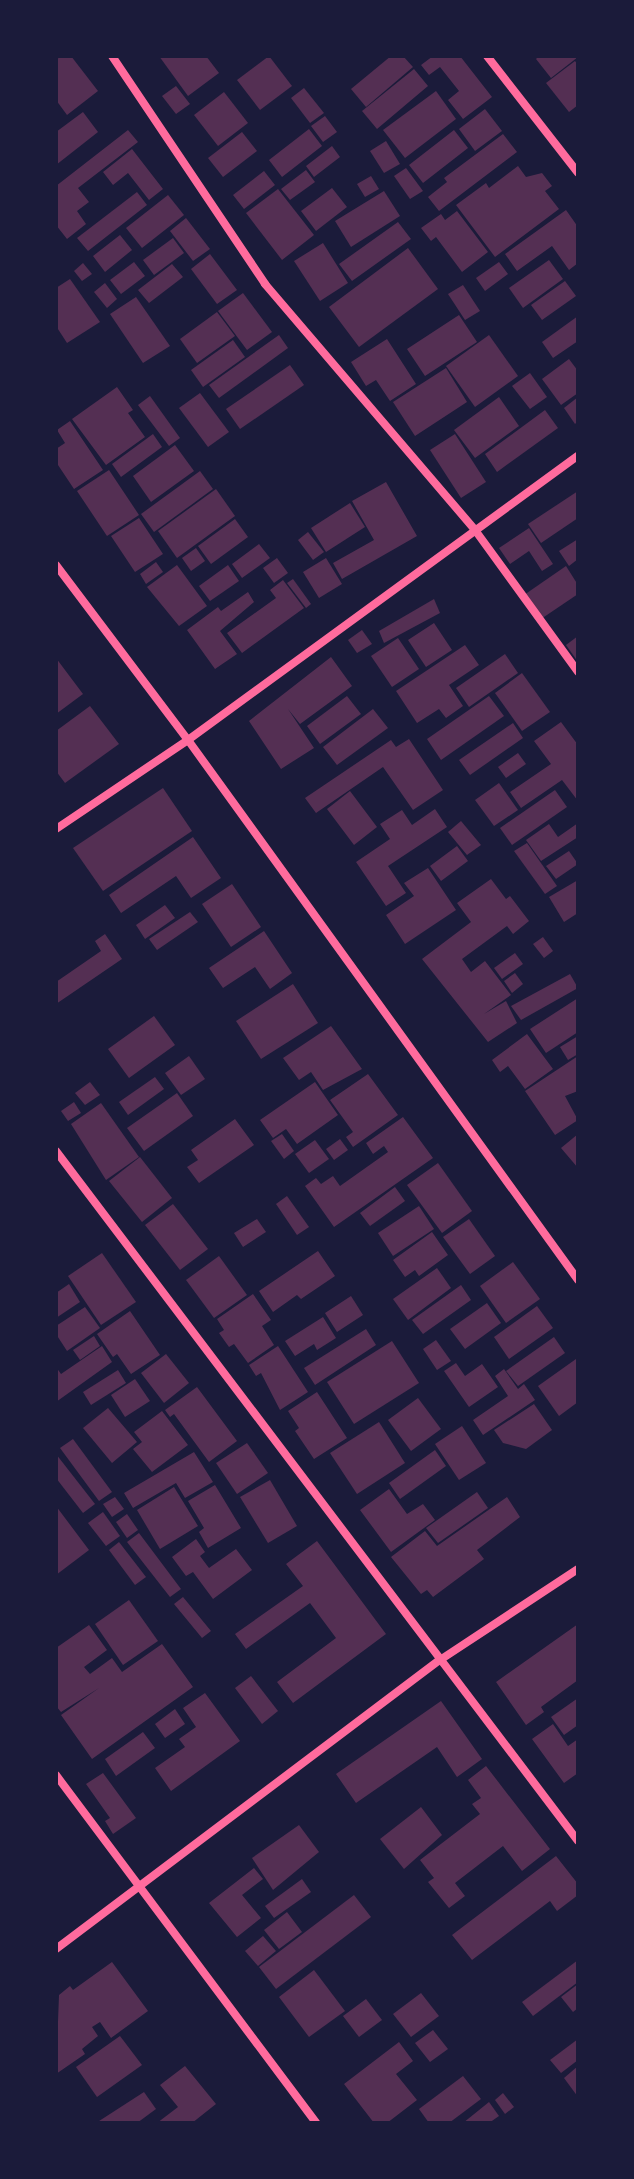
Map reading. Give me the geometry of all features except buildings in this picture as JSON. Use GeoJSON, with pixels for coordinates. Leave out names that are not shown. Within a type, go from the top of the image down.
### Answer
{"type":"FeatureCollection","features":[{"type":"Feature","properties":{"kind":"street"},"geometry":{"type":"LineString","coordinates":[[112,56],[265,284],[475,530],[578,672]]}},
{"type":"Feature","properties":{"kind":"street"},"geometry":{"type":"LineString","coordinates":[[487,56],[578,173]]}},
{"type":"Feature","properties":{"kind":"street"},"geometry":{"type":"LineString","coordinates":[[56,829],[188,740],[578,456]]}},
{"type":"Feature","properties":{"kind":"street"},"geometry":{"type":"LineString","coordinates":[[56,565],[188,740],[578,1280]]}},
{"type":"Feature","properties":{"kind":"street"},"geometry":{"type":"LineString","coordinates":[[56,1151],[578,1841]]}},
{"type":"Feature","properties":{"kind":"street"},"geometry":{"type":"LineString","coordinates":[[56,1949],[440,1660],[578,1569]]}},
{"type":"Feature","properties":{"kind":"street"},"geometry":{"type":"LineString","coordinates":[[56,1775],[316,2123]]}}]}
